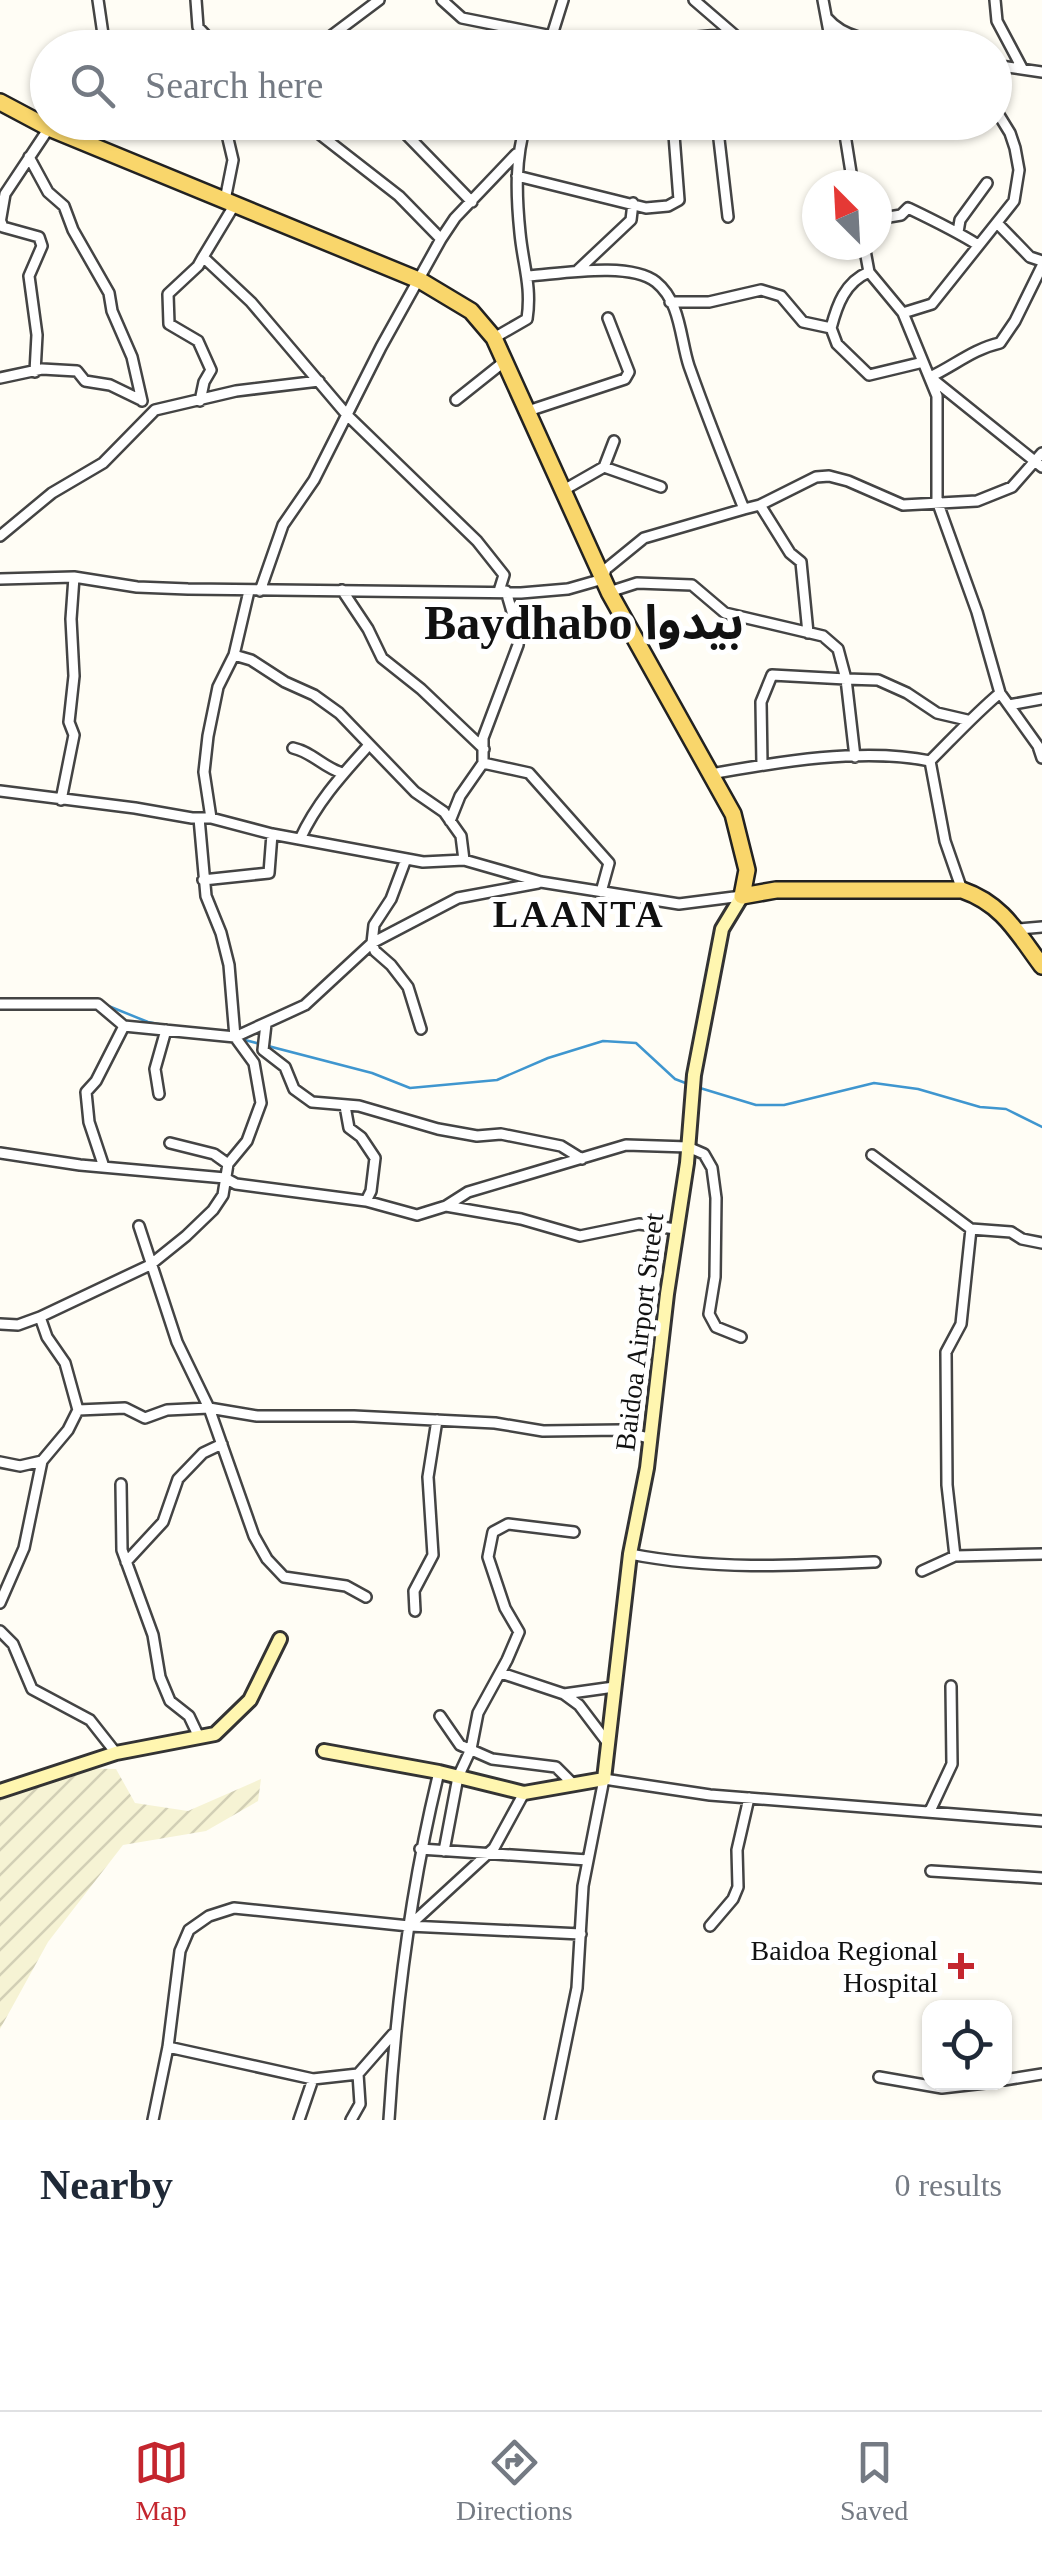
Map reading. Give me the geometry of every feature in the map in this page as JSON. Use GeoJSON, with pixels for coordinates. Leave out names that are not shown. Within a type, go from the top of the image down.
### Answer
{"type":"FeatureCollection","features":[{"type":"Feature","properties":{"kind":"main road"},"geometry":{"type":"LineString","coordinates":[[0,102],[30,118]]}},
{"type":"Feature","properties":{"kind":"main road"},"geometry":{"type":"LineString","coordinates":[[78,140],[420,282],[471,311],[494,338],[606,585],[733,814],[747,870],[742,896],[776,890],[962,890],[977,895],[1019,929],[1042,966]]}},
{"type":"Feature","properties":{"kind":"street"},"geometry":{"type":"LineString","coordinates":[[98,0],[102,30]]}},
{"type":"Feature","properties":{"kind":"street"},"geometry":{"type":"LineString","coordinates":[[196,0],[201,30]]}},
{"type":"Feature","properties":{"kind":"street"},"geometry":{"type":"LineString","coordinates":[[340,30],[379,0]]}},
{"type":"Feature","properties":{"kind":"street"},"geometry":{"type":"LineString","coordinates":[[442,0],[462,18],[522,30]]}},
{"type":"Feature","properties":{"kind":"street"},"geometry":{"type":"LineString","coordinates":[[554,30],[562,0]]}},
{"type":"Feature","properties":{"kind":"street"},"geometry":{"type":"LineString","coordinates":[[696,3],[710,0]]}},
{"type":"Feature","properties":{"kind":"street"},"geometry":{"type":"LineString","coordinates":[[823,0],[830,30]]}},
{"type":"Feature","properties":{"kind":"street"},"geometry":{"type":"LineString","coordinates":[[994,0],[1002,30]]}},
{"type":"Feature","properties":{"kind":"street"},"geometry":{"type":"LineString","coordinates":[[696,3],[727,30]]}},
{"type":"Feature","properties":{"kind":"street"},"geometry":{"type":"LineString","coordinates":[[828,18],[839,30]]}},
{"type":"Feature","properties":{"kind":"street"},"geometry":{"type":"LineString","coordinates":[[1012,49],[1022,68]]}},
{"type":"Feature","properties":{"kind":"street"},"geometry":{"type":"LineString","coordinates":[[1012,67],[1042,72]]}},
{"type":"Feature","properties":{"kind":"street"},"geometry":{"type":"LineString","coordinates":[[35,372],[37,336],[28,276],[42,246],[38,237],[0,223],[5,194],[41,140]]}},
{"type":"Feature","properties":{"kind":"street"},"geometry":{"type":"LineString","coordinates":[[200,401],[211,370],[198,341],[168,324],[168,294],[198,266],[230,202],[232,160],[228,140]]}},
{"type":"Feature","properties":{"kind":"street"},"geometry":{"type":"LineString","coordinates":[[327,140],[399,196],[441,239]]}},
{"type":"Feature","properties":{"kind":"street"},"geometry":{"type":"LineString","coordinates":[[413,140],[472,202]]}},
{"type":"Feature","properties":{"kind":"street"},"geometry":{"type":"LineString","coordinates":[[494,338],[526,318],[531,293],[520,232],[516,154],[520,140]]}},
{"type":"Feature","properties":{"kind":"street"},"geometry":{"type":"LineString","coordinates":[[517,176],[646,208],[668,206],[679,200],[674,140]]}},
{"type":"Feature","properties":{"kind":"street"},"geometry":{"type":"LineString","coordinates":[[719,140],[728,217]]}},
{"type":"Feature","properties":{"kind":"street"},"geometry":{"type":"LineString","coordinates":[[846,140],[851,170]]}},
{"type":"Feature","properties":{"kind":"street"},"geometry":{"type":"LineString","coordinates":[[903,313],[932,304],[1014,201],[1019,170],[1012,140]]}},
{"type":"Feature","properties":{"kind":"street"},"geometry":{"type":"LineString","coordinates":[[211,818],[204,772],[218,687],[284,525],[314,480],[441,239],[455,218],[516,154]]}},
{"type":"Feature","properties":{"kind":"street"},"geometry":{"type":"LineString","coordinates":[[30,157],[48,192],[64,206],[109,293],[112,311],[132,358],[142,401]]}},
{"type":"Feature","properties":{"kind":"street"},"geometry":{"type":"LineString","coordinates":[[958,232],[960,220],[987,183]]}},
{"type":"Feature","properties":{"kind":"street"},"geometry":{"type":"LineString","coordinates":[[578,270],[631,220],[633,203]]}},
{"type":"Feature","properties":{"kind":"street"},"geometry":{"type":"LineString","coordinates":[[892,216],[908,208],[978,246]]}},
{"type":"Feature","properties":{"kind":"street"},"geometry":{"type":"LineString","coordinates":[[930,378],[978,348],[1000,343],[1042,264],[998,224]]}},
{"type":"Feature","properties":{"kind":"street"},"geometry":{"type":"LineString","coordinates":[[203,257],[252,302],[347,414],[478,542],[504,575],[503,591],[518,644],[484,738],[484,763],[460,796],[450,820]]}},
{"type":"Feature","properties":{"kind":"street"},"geometry":{"type":"LineString","coordinates":[[867,260],[869,272],[903,313],[937,396],[937,501],[1000,693],[1038,746],[1042,758]]}},
{"type":"Feature","properties":{"kind":"street"},"geometry":{"type":"LineString","coordinates":[[528,276],[578,270],[636,274],[656,281],[680,324],[688,362],[744,509]]}},
{"type":"Feature","properties":{"kind":"street"},"geometry":{"type":"LineString","coordinates":[[869,272],[858,277],[838,301],[831,328],[837,344],[869,375],[923,362]]}},
{"type":"Feature","properties":{"kind":"street"},"geometry":{"type":"LineString","coordinates":[[670,302],[709,302],[760,290],[781,296],[803,322],[831,328]]}},
{"type":"Feature","properties":{"kind":"street"},"geometry":{"type":"LineString","coordinates":[[525,412],[624,379],[629,372],[608,318]]}},
{"type":"Feature","properties":{"kind":"street"},"geometry":{"type":"LineString","coordinates":[[456,400],[505,361]]}},
{"type":"Feature","properties":{"kind":"street"},"geometry":{"type":"LineString","coordinates":[[0,378],[76,371],[85,381],[110,385],[155,410]]}},
{"type":"Feature","properties":{"kind":"street"},"geometry":{"type":"LineString","coordinates":[[930,378],[1037,465]]}},
{"type":"Feature","properties":{"kind":"street"},"geometry":{"type":"LineString","coordinates":[[0,536],[52,493],[103,463],[155,410],[236,391],[319,382]]}},
{"type":"Feature","properties":{"kind":"street"},"geometry":{"type":"LineString","coordinates":[[562,491],[604,467],[614,441]]}},
{"type":"Feature","properties":{"kind":"street"},"geometry":{"type":"LineString","coordinates":[[606,585],[606,569],[644,538],[760,505],[816,477],[848,480],[903,505],[977,501],[1012,486],[1037,465],[1042,453]]}},
{"type":"Feature","properties":{"kind":"street"},"geometry":{"type":"LineString","coordinates":[[604,467],[660,488]]}},
{"type":"Feature","properties":{"kind":"street"},"geometry":{"type":"LineString","coordinates":[[760,505],[790,553],[801,562],[808,633]]}},
{"type":"Feature","properties":{"kind":"street"},"geometry":{"type":"LineString","coordinates":[[62,800],[74,735],[69,722],[74,676],[74,577]]}},
{"type":"Feature","properties":{"kind":"street"},"geometry":{"type":"LineString","coordinates":[[0,579],[74,577],[137,587],[255,591],[503,591],[637,583],[692,585],[726,614],[823,636],[838,650],[846,679],[855,757]]}},
{"type":"Feature","properties":{"kind":"street"},"geometry":{"type":"LineString","coordinates":[[342,590],[382,658],[484,750]]}},
{"type":"Feature","properties":{"kind":"street"},"geometry":{"type":"LineString","coordinates":[[234,655],[314,695],[339,713],[415,792],[444,812],[460,836],[464,860]]}},
{"type":"Feature","properties":{"kind":"street"},"geometry":{"type":"LineString","coordinates":[[762,764],[760,702],[772,675],[878,680],[937,713],[967,720]]}},
{"type":"Feature","properties":{"kind":"street"},"geometry":{"type":"LineString","coordinates":[[930,761],[967,720],[1000,693]]}},
{"type":"Feature","properties":{"kind":"street"},"geometry":{"type":"LineString","coordinates":[[1008,705],[1042,699]]}},
{"type":"Feature","properties":{"kind":"street"},"geometry":{"type":"LineString","coordinates":[[300,839],[342,774],[368,746]]}},
{"type":"Feature","properties":{"kind":"street"},"geometry":{"type":"LineString","coordinates":[[293,748],[342,774]]}},
{"type":"Feature","properties":{"kind":"street"},"geometry":{"type":"LineString","coordinates":[[711,774],[762,764],[855,757],[907,756],[930,761]]}},
{"type":"Feature","properties":{"kind":"street"},"geometry":{"type":"LineString","coordinates":[[930,761],[945,841],[962,890]]}},
{"type":"Feature","properties":{"kind":"street"},"geometry":{"type":"LineString","coordinates":[[484,763],[529,772],[609,863],[601,892]]}},
{"type":"Feature","properties":{"kind":"street"},"geometry":{"type":"LineString","coordinates":[[0,792],[211,818],[272,834],[406,859],[464,860],[541,882],[679,904],[742,896]]}},
{"type":"Feature","properties":{"kind":"street"},"geometry":{"type":"LineString","coordinates":[[0,1324],[18,1325],[40,1317],[150,1266],[214,1210],[223,1195],[228,1164],[247,1140],[260,1104],[254,1064],[235,1037],[229,964],[203,880],[199,818]]}},
{"type":"Feature","properties":{"kind":"street"},"geometry":{"type":"LineString","coordinates":[[203,880],[269,873],[272,834]]}},
{"type":"Feature","properties":{"kind":"street"},"geometry":{"type":"LineString","coordinates":[[406,859],[392,899],[374,926],[372,943],[408,987],[422,1029]]}},
{"type":"Feature","properties":{"kind":"street"},"geometry":{"type":"LineString","coordinates":[[0,1004],[98,1004],[124,1026],[235,1037],[304,1005],[372,943],[458,898],[541,882]]}},
{"type":"Feature","properties":{"kind":"street","name":"Baidoa Airport Street"},"geometry":{"type":"LineString","coordinates":[[604,1780],[630,1554],[656,1404],[688,1147],[690,1100],[722,930],[742,896]]}},
{"type":"Feature","properties":{"kind":"street"},"geometry":{"type":"LineString","coordinates":[[1019,929],[1042,927]]}},
{"type":"Feature","properties":{"kind":"street"},"geometry":{"type":"LineString","coordinates":[[254,1064],[262,1050],[266,1024]]}},
{"type":"Feature","properties":{"kind":"street"},"geometry":{"type":"LineString","coordinates":[[104,1167],[89,1122],[86,1092],[124,1026]]}},
{"type":"Feature","properties":{"kind":"street"},"geometry":{"type":"LineString","coordinates":[[158,1094],[155,1069],[166,1030]]}},
{"type":"Feature","properties":{"kind":"street"},"geometry":{"type":"LineString","coordinates":[[262,1050],[285,1068],[294,1088],[312,1102],[359,1106],[477,1136],[501,1134],[560,1146],[582,1158]]}},
{"type":"Feature","properties":{"kind":"street"},"geometry":{"type":"LineString","coordinates":[[345,1106],[349,1128],[361,1137],[375,1158],[366,1201]]}},
{"type":"Feature","properties":{"kind":"street"},"geometry":{"type":"LineString","coordinates":[[170,1142],[214,1154],[228,1164]]}},
{"type":"Feature","properties":{"kind":"street"},"geometry":{"type":"LineString","coordinates":[[0,1153],[225,1178],[236,1184],[366,1201],[416,1216],[446,1206],[468,1192],[626,1146],[688,1147],[704,1154],[712,1168],[716,1198],[715,1277],[709,1314],[716,1327],[741,1336]]}},
{"type":"Feature","properties":{"kind":"street"},"geometry":{"type":"LineString","coordinates":[[872,1155],[970,1229],[1011,1232],[1042,1243]]}},
{"type":"Feature","properties":{"kind":"street"},"geometry":{"type":"LineString","coordinates":[[446,1206],[521,1219],[580,1236],[640,1224],[676,1229]]}},
{"type":"Feature","properties":{"kind":"street"},"geometry":{"type":"LineString","coordinates":[[139,1226],[177,1342],[209,1408],[254,1536],[267,1559],[284,1577],[346,1586],[366,1597]]}},
{"type":"Feature","properties":{"kind":"street"},"geometry":{"type":"LineString","coordinates":[[955,1556],[947,1485],[946,1352],[961,1324],[970,1229]]}},
{"type":"Feature","properties":{"kind":"street"},"geometry":{"type":"LineString","coordinates":[[0,1603],[24,1548],[42,1461],[68,1430],[78,1410],[66,1363],[47,1337],[40,1317]]}},
{"type":"Feature","properties":{"kind":"street"},"geometry":{"type":"LineString","coordinates":[[633,1432],[647,1424],[656,1404]]}},
{"type":"Feature","properties":{"kind":"street"},"geometry":{"type":"LineString","coordinates":[[78,1410],[125,1408],[145,1418],[167,1410],[209,1408],[257,1416],[437,1420],[495,1423],[543,1431],[633,1432],[651,1439]]}},
{"type":"Feature","properties":{"kind":"street"},"geometry":{"type":"LineString","coordinates":[[415,1611],[414,1591],[433,1555],[428,1478],[437,1420]]}},
{"type":"Feature","properties":{"kind":"street"},"geometry":{"type":"LineString","coordinates":[[126,1562],[163,1522],[178,1478],[202,1452],[222,1444]]}},
{"type":"Feature","properties":{"kind":"street"},"geometry":{"type":"LineString","coordinates":[[0,1462],[20,1466],[42,1461]]}},
{"type":"Feature","properties":{"kind":"street"},"geometry":{"type":"LineString","coordinates":[[121,1484],[123,1517],[119,1536],[153,1634],[165,1692],[189,1716],[198,1735]]}},
{"type":"Feature","properties":{"kind":"street"},"geometry":{"type":"LineString","coordinates":[[444,1851],[458,1777],[470,1750],[478,1713],[519,1632],[505,1608],[488,1557],[493,1532],[508,1524],[574,1532]]}},
{"type":"Feature","properties":{"kind":"street"},"geometry":{"type":"LineString","coordinates":[[630,1554],[688,1564],[752,1567],[874,1562]]}},
{"type":"Feature","properties":{"kind":"street"},"geometry":{"type":"LineString","coordinates":[[922,1571],[955,1556],[1042,1554]]}},
{"type":"Feature","properties":{"kind":"street"},"geometry":{"type":"LineString","coordinates":[[0,1631],[13,1644],[32,1689],[90,1720],[116,1754]]}},
{"type":"Feature","properties":{"kind":"street"},"geometry":{"type":"LineString","coordinates":[[0,1791],[116,1754],[215,1734],[250,1700],[280,1638]]}},
{"type":"Feature","properties":{"kind":"street"},"geometry":{"type":"LineString","coordinates":[[501,1673],[564,1694],[579,1705],[608,1743]]}},
{"type":"Feature","properties":{"kind":"street"},"geometry":{"type":"LineString","coordinates":[[930,1812],[952,1764],[952,1686]]}},
{"type":"Feature","properties":{"kind":"street"},"geometry":{"type":"LineString","coordinates":[[564,1694],[614,1688]]}},
{"type":"Feature","properties":{"kind":"street"},"geometry":{"type":"LineString","coordinates":[[440,1716],[460,1745],[492,1759],[556,1767],[572,1782]]}},
{"type":"Feature","properties":{"kind":"street"},"geometry":{"type":"LineString","coordinates":[[324,1751],[438,1772],[524,1794],[572,1782],[604,1780],[749,1798],[1042,1821]]}},
{"type":"Feature","properties":{"kind":"street"},"geometry":{"type":"LineString","coordinates":[[388,2120],[394,2032],[420,1849],[438,1772]]}},
{"type":"Feature","properties":{"kind":"street"},"geometry":{"type":"LineString","coordinates":[[550,2120],[578,1988],[588,1860],[604,1780]]}},
{"type":"Feature","properties":{"kind":"street"},"geometry":{"type":"LineString","coordinates":[[409,1926],[494,1848],[524,1794]]}},
{"type":"Feature","properties":{"kind":"street"},"geometry":{"type":"LineString","coordinates":[[710,1926],[738,1887],[737,1850],[749,1798]]}},
{"type":"Feature","properties":{"kind":"street"},"geometry":{"type":"LineString","coordinates":[[420,1849],[588,1860]]}},
{"type":"Feature","properties":{"kind":"street"},"geometry":{"type":"LineString","coordinates":[[932,1871],[1042,1878]]}},
{"type":"Feature","properties":{"kind":"street"},"geometry":{"type":"LineString","coordinates":[[153,2120],[168,2046],[180,1951],[190,1930],[209,1916],[234,1908],[409,1926],[580,1934]]}},
{"type":"Feature","properties":{"kind":"street"},"geometry":{"type":"LineString","coordinates":[[168,2046],[313,2079],[358,2074],[394,2032]]}},
{"type":"Feature","properties":{"kind":"street"},"geometry":{"type":"LineString","coordinates":[[351,2120],[360,2104],[358,2074]]}},
{"type":"Feature","properties":{"kind":"street"},"geometry":{"type":"LineString","coordinates":[[1012,2079],[1042,2074]]}},
{"type":"Feature","properties":{"kind":"street"},"geometry":{"type":"LineString","coordinates":[[879,2077],[922,2085]]}},
{"type":"Feature","properties":{"kind":"street"},"geometry":{"type":"LineString","coordinates":[[299,2120],[313,2079]]}},
{"type":"Feature","properties":{"kind":"shaded area"},"geometry":{"type":"Polygon","coordinates":[[[65,1768],[116,1769],[135,1803],[188,1811],[261,1779],[258,1801],[206,1831],[123,1845],[48,1942],[0,2029],[0,1787],[65,1768]]]}},
{"type":"Feature","properties":{"kind":"waterway"},"geometry":{"type":"LineString","coordinates":[[106,1005],[148,1022],[174,1027]]}},
{"type":"Feature","properties":{"kind":"waterway"},"geometry":{"type":"LineString","coordinates":[[241,1039],[372,1073],[410,1088],[497,1080],[548,1058],[603,1041],[636,1043],[675,1079],[688,1084]]}},
{"type":"Feature","properties":{"kind":"waterway"},"geometry":{"type":"LineString","coordinates":[[700,1088],[756,1105],[784,1105],[874,1083],[918,1089],[980,1107],[1006,1109],[1042,1127]]}},
{"type":"Feature","properties":{"kind":"place","name":"Baidoa Regional Hospital"},"geometry":{"type":"Point","coordinates":[961,1966]}},
{"type":"Feature","properties":{"kind":"district","name":"Baydhabo بيدوا"},"geometry":{"type":"Point","coordinates":[584,622]}},
{"type":"Feature","properties":{"kind":"district","name":"LAANTA"},"geometry":{"type":"Point","coordinates":[579,914]}}]}
